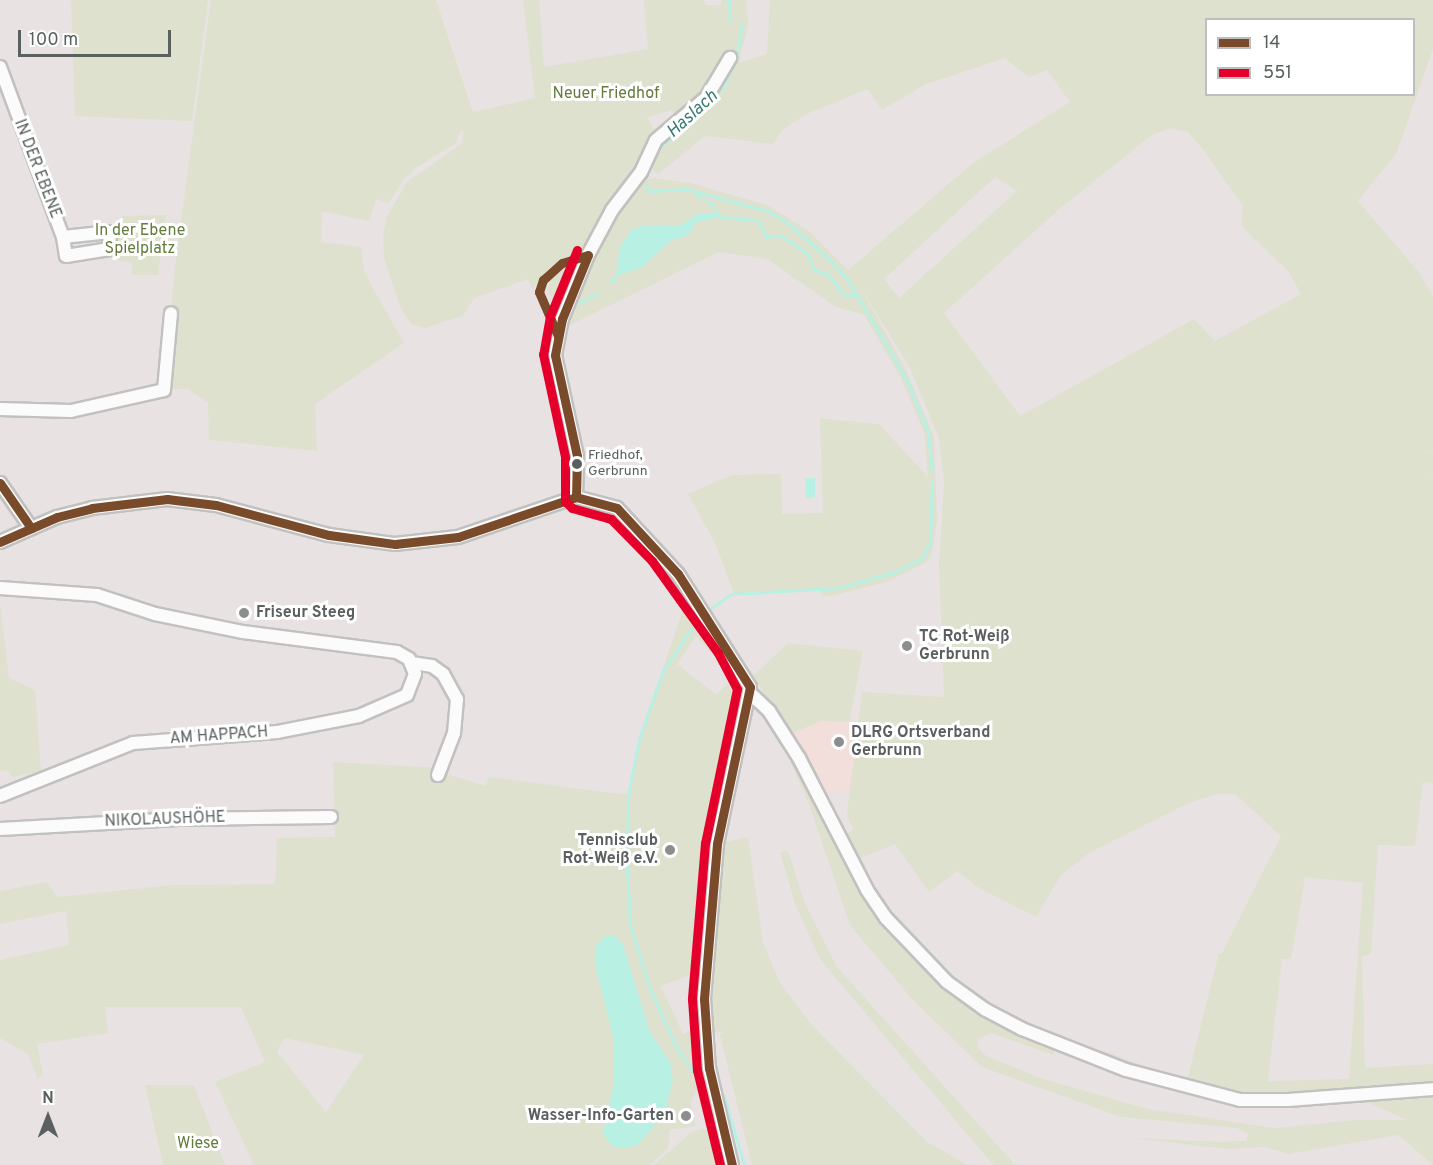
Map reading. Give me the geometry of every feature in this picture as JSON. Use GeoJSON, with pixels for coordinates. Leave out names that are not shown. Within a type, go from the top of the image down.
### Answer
{"type":"FeatureCollection","features":[{"type":"Feature","properties":{"kind":"street"},"geometry":{"type":"LineString","coordinates":[[576,497],[577,456],[558,381],[558,336],[588,255],[612,210],[641,171],[656,140],[706,98],[730,58]]}},
{"type":"Feature","properties":{"kind":"street","name":"IN DER EBENE"},"geometry":{"type":"LineString","coordinates":[[0,67],[63,237]]}},
{"type":"Feature","properties":{"kind":"street"},"geometry":{"type":"LineString","coordinates":[[0,409],[71,411],[164,390],[171,313]]}},
{"type":"Feature","properties":{"kind":"street"},"geometry":{"type":"LineString","coordinates":[[0,483],[31,528]]}},
{"type":"Feature","properties":{"kind":"street"},"geometry":{"type":"LineString","coordinates":[[0,542],[31,528],[92,508],[167,500],[216,505],[328,535],[395,544],[423,543],[458,537],[576,497],[597,500],[630,520],[673,567],[710,621],[749,686],[769,711],[799,758],[867,890],[886,918],[947,982],[986,1010],[1022,1029],[1126,1070],[1240,1100],[1299,1100],[1433,1089]]}},
{"type":"Feature","properties":{"kind":"street"},"geometry":{"type":"LineString","coordinates":[[0,588],[97,595],[155,614],[243,632],[397,652],[411,663],[432,666],[443,674],[457,699],[454,733],[438,775]]}},
{"type":"Feature","properties":{"kind":"street","name":"AM HAPPACH"},"geometry":{"type":"LineString","coordinates":[[0,796],[133,743],[278,732],[359,716],[407,695],[415,679],[411,663]]}},
{"type":"Feature","properties":{"kind":"street"},"geometry":{"type":"LineString","coordinates":[[732,1165],[709,1068],[705,981],[717,844],[749,686]]}},
{"type":"Feature","properties":{"kind":"street","name":"NIKOLAUSHÖHE"},"geometry":{"type":"LineString","coordinates":[[0,830],[179,819],[331,818]]}},
{"type":"Feature","properties":{"kind":"shaded area"},"geometry":{"type":"Polygon","coordinates":[[[699,198],[713,203],[721,217],[696,222],[688,235],[669,242],[643,267],[616,276],[620,247],[631,230],[644,225],[681,225],[700,213],[716,214],[712,206],[699,198]]]}},
{"type":"Feature","properties":{"kind":"shaded area"},"geometry":{"type":"Polygon","coordinates":[[[805,478],[815,478],[815,497],[806,498],[805,478]]]}},
{"type":"Feature","properties":{"kind":"shaded area"},"geometry":{"type":"Polygon","coordinates":[[[821,721],[858,723],[851,789],[826,794],[790,734],[821,721]]]}},
{"type":"Feature","properties":{"kind":"shaded area"},"geometry":{"type":"Polygon","coordinates":[[[605,936],[615,936],[623,945],[650,1032],[670,1062],[673,1079],[665,1112],[637,1146],[614,1148],[603,1134],[614,1082],[613,1036],[595,964],[596,946],[605,936]]]}},
{"type":"Feature","properties":{"kind":"green space"},"geometry":{"type":"Polygon","coordinates":[[[71,0],[208,0],[192,121],[75,116],[71,0]]]}},
{"type":"Feature","properties":{"kind":"green space","name":"Neuer Friedhof"},"geometry":{"type":"Polygon","coordinates":[[[211,0],[436,0],[473,112],[535,98],[523,0],[539,0],[544,67],[648,49],[644,0],[704,0],[707,5],[721,5],[721,0],[746,0],[748,24],[739,63],[767,54],[770,0],[1433,0],[1433,49],[1396,154],[1358,201],[1417,270],[1433,296],[1433,453],[1420,450],[1433,454],[1433,476],[1427,481],[1433,477],[1433,783],[1423,782],[1415,846],[1378,845],[1371,954],[1362,956],[1365,1068],[1433,1064],[1433,1086],[1267,1097],[1201,1091],[1103,1056],[1101,1050],[1187,1081],[1219,953],[1222,953],[1281,836],[1235,794],[1217,794],[1191,802],[1089,853],[1061,875],[1036,917],[979,888],[957,871],[929,892],[895,844],[855,860],[844,835],[853,830],[847,814],[862,692],[944,697],[939,563],[944,483],[939,438],[910,368],[858,283],[907,372],[934,437],[937,521],[931,557],[925,563],[889,581],[835,595],[821,597],[820,589],[734,594],[716,545],[688,494],[732,475],[781,474],[782,514],[823,513],[820,418],[879,424],[928,477],[924,432],[901,378],[864,315],[836,307],[767,259],[719,252],[566,327],[606,229],[629,193],[643,180],[655,178],[690,183],[767,205],[809,231],[848,270],[973,163],[1070,102],[1047,70],[1029,77],[1005,58],[926,84],[882,110],[868,89],[809,113],[782,130],[773,144],[705,136],[658,174],[648,166],[655,146],[704,94],[675,116],[672,110],[647,117],[655,131],[586,252],[550,267],[532,289],[528,279],[474,298],[463,316],[425,328],[411,324],[400,307],[384,258],[383,237],[387,217],[407,182],[461,144],[464,132],[460,131],[456,143],[417,167],[403,180],[389,203],[376,199],[369,221],[322,211],[321,242],[361,247],[365,274],[404,343],[315,404],[317,451],[209,440],[208,403],[188,389],[164,389],[175,266],[211,0]],[[1170,128],[1152,135],[1057,211],[944,313],[1020,416],[1194,319],[1215,341],[1301,294],[1288,271],[1241,226],[1243,206],[1199,144],[1188,132],[1170,128]],[[995,177],[884,279],[899,298],[1017,191],[995,177]],[[1305,877],[1291,959],[1282,959],[1268,1081],[1349,1079],[1363,883],[1305,877]]]}},
{"type":"Feature","properties":{"kind":"green space","name":"In der Ebene Spielplatz"},"geometry":{"type":"Polygon","coordinates":[[[166,215],[158,275],[132,275],[132,262],[119,261],[116,244],[122,216],[166,215]]]}},
{"type":"Feature","properties":{"kind":"green space"},"geometry":{"type":"Polygon","coordinates":[[[562,271],[568,272],[573,281],[564,302],[555,304],[548,291],[550,280],[562,271]]]}},
{"type":"Feature","properties":{"kind":"green space"},"geometry":{"type":"Polygon","coordinates":[[[686,601],[730,667],[733,676],[696,636],[677,664],[716,695],[734,677],[741,697],[709,826],[697,973],[661,986],[683,1034],[700,1027],[706,1087],[696,1093],[690,1102],[696,1126],[670,1130],[668,1148],[650,1165],[254,1165],[215,1082],[265,1062],[241,1007],[105,1007],[108,1033],[37,1044],[43,1075],[38,1079],[28,1054],[0,1038],[0,960],[69,945],[66,911],[0,924],[0,891],[47,882],[57,897],[173,885],[275,884],[277,838],[335,837],[333,762],[441,768],[440,772],[486,786],[489,777],[628,795],[639,738],[686,601]],[[284,1038],[277,1052],[326,1112],[364,1055],[284,1038]]]}},
{"type":"Feature","properties":{"kind":"green space"},"geometry":{"type":"Polygon","coordinates":[[[0,603],[9,678],[35,690],[41,771],[12,777],[8,770],[0,771],[0,603]]]}},
{"type":"Feature","properties":{"kind":"green space"},"geometry":{"type":"Polygon","coordinates":[[[788,643],[863,651],[849,722],[821,721],[790,734],[753,676],[788,643]]]}},
{"type":"Feature","properties":{"kind":"green space"},"geometry":{"type":"Polygon","coordinates":[[[794,760],[850,866],[939,980],[1056,1046],[1053,1055],[991,1033],[978,1039],[978,1047],[985,1055],[1037,1077],[1148,1109],[1273,1128],[1356,1120],[1407,1120],[1358,1098],[1433,1092],[1433,1165],[1398,1135],[1289,1154],[1264,1147],[1227,1149],[1134,1138],[1219,1142],[1246,1141],[1248,1134],[1237,1128],[1121,1117],[982,1067],[912,999],[850,925],[809,804],[790,762],[794,760]]]}},
{"type":"Feature","properties":{"kind":"green space"},"geometry":{"type":"Polygon","coordinates":[[[748,837],[763,942],[779,981],[810,1023],[927,1142],[968,1165],[752,1165],[720,1035],[724,1032],[709,1033],[707,1001],[722,843],[748,837]]]}},
{"type":"Feature","properties":{"kind":"green space"},"geometry":{"type":"Polygon","coordinates":[[[788,851],[804,901],[837,967],[1015,1165],[993,1165],[820,959],[795,904],[780,852],[788,851]]]}},
{"type":"Feature","properties":{"kind":"green space","name":"Wiese"},"geometry":{"type":"Polygon","coordinates":[[[145,1085],[194,1085],[225,1165],[163,1165],[145,1085]]]}},
{"type":"Feature","properties":{"kind":"green space"},"geometry":{"type":"Polygon","coordinates":[[[701,1129],[716,1130],[724,1165],[654,1165],[690,1133],[701,1129]]]}},
{"type":"Feature","properties":{"kind":"waterway","name":"Haslach"},"geometry":{"type":"LineString","coordinates":[[729,0],[730,21]]}},
{"type":"Feature","properties":{"kind":"waterway","name":"Haslach"},"geometry":{"type":"LineString","coordinates":[[659,148],[701,112],[723,87],[736,59],[742,25]]}},
{"type":"Feature","properties":{"kind":"waterway"},"geometry":{"type":"LineString","coordinates":[[646,184],[649,191],[686,189],[768,211],[790,225],[830,260],[848,280],[907,380],[928,432],[932,472]]}},
{"type":"Feature","properties":{"kind":"waterway"},"geometry":{"type":"LineString","coordinates":[[697,192],[699,198]]}},
{"type":"Feature","properties":{"kind":"waterway"},"geometry":{"type":"LineString","coordinates":[[721,217],[757,220],[767,237],[780,235],[808,254],[814,270],[828,274],[843,294],[858,296]]}},
{"type":"Feature","properties":{"kind":"waterway"},"geometry":{"type":"LineString","coordinates":[[610,282],[616,276]]}},
{"type":"Feature","properties":{"kind":"waterway"},"geometry":{"type":"LineString","coordinates":[[577,304],[598,293]]}},
{"type":"Feature","properties":{"kind":"waterway"},"geometry":{"type":"LineString","coordinates":[[711,608],[731,594],[838,588],[895,572],[922,558],[930,542],[932,480]]}},
{"type":"Feature","properties":{"kind":"waterway"},"geometry":{"type":"LineString","coordinates":[[698,620],[663,670],[639,739],[628,795],[627,870],[630,924],[648,984],[676,1047],[699,1080]]}},
{"type":"Feature","properties":{"kind":"waterway"},"geometry":{"type":"LineString","coordinates":[[724,1096],[744,1165]]}},
{"type":"Feature","properties":{"kind":"transit line","name":"551"},"geometry":{"type":"LineString","coordinates":[[577,250],[550,316],[543,354],[565,457],[565,501],[572,508],[611,519],[652,561],[718,653],[737,689],[705,843],[692,999],[697,1070],[720,1165]]}},
{"type":"Feature","properties":{"kind":"transit line","name":"14"},"geometry":{"type":"LineString","coordinates":[[558,336],[539,292],[543,280],[562,263],[588,255]]}},
{"type":"Feature","properties":{"kind":"transit line","name":"14"},"geometry":{"type":"LineString","coordinates":[[576,497],[577,456],[555,355],[562,319],[588,255]]}},
{"type":"Feature","properties":{"kind":"transit line","name":"14"},"geometry":{"type":"LineString","coordinates":[[0,483],[31,528]]}},
{"type":"Feature","properties":{"kind":"transit line","name":"14"},"geometry":{"type":"LineString","coordinates":[[0,542],[57,517],[92,508],[167,499],[216,505],[329,535],[395,544],[458,537],[576,497],[617,508],[678,574],[750,687],[717,844],[704,999],[709,1068],[732,1165]]}},
{"type":"Feature","properties":{"kind":"place","name":"Friedhof, Gerbrunn"},"geometry":{"type":"Point","coordinates":[577,464]}},
{"type":"Feature","properties":{"kind":"place","name":"Friseur Steeg"},"geometry":{"type":"Point","coordinates":[244,613]}},
{"type":"Feature","properties":{"kind":"place","name":"TC Rot-Weiß Gerbrunn"},"geometry":{"type":"Point","coordinates":[907,646]}},
{"type":"Feature","properties":{"kind":"place","name":"DLRG Ortsverband Gerbrunn"},"geometry":{"type":"Point","coordinates":[839,742]}},
{"type":"Feature","properties":{"kind":"place","name":"Tennisclub Rot-Weiß e.V."},"geometry":{"type":"Point","coordinates":[670,850]}},
{"type":"Feature","properties":{"kind":"place","name":"Wasser-Info-Garten"},"geometry":{"type":"Point","coordinates":[686,1116]}}]}
